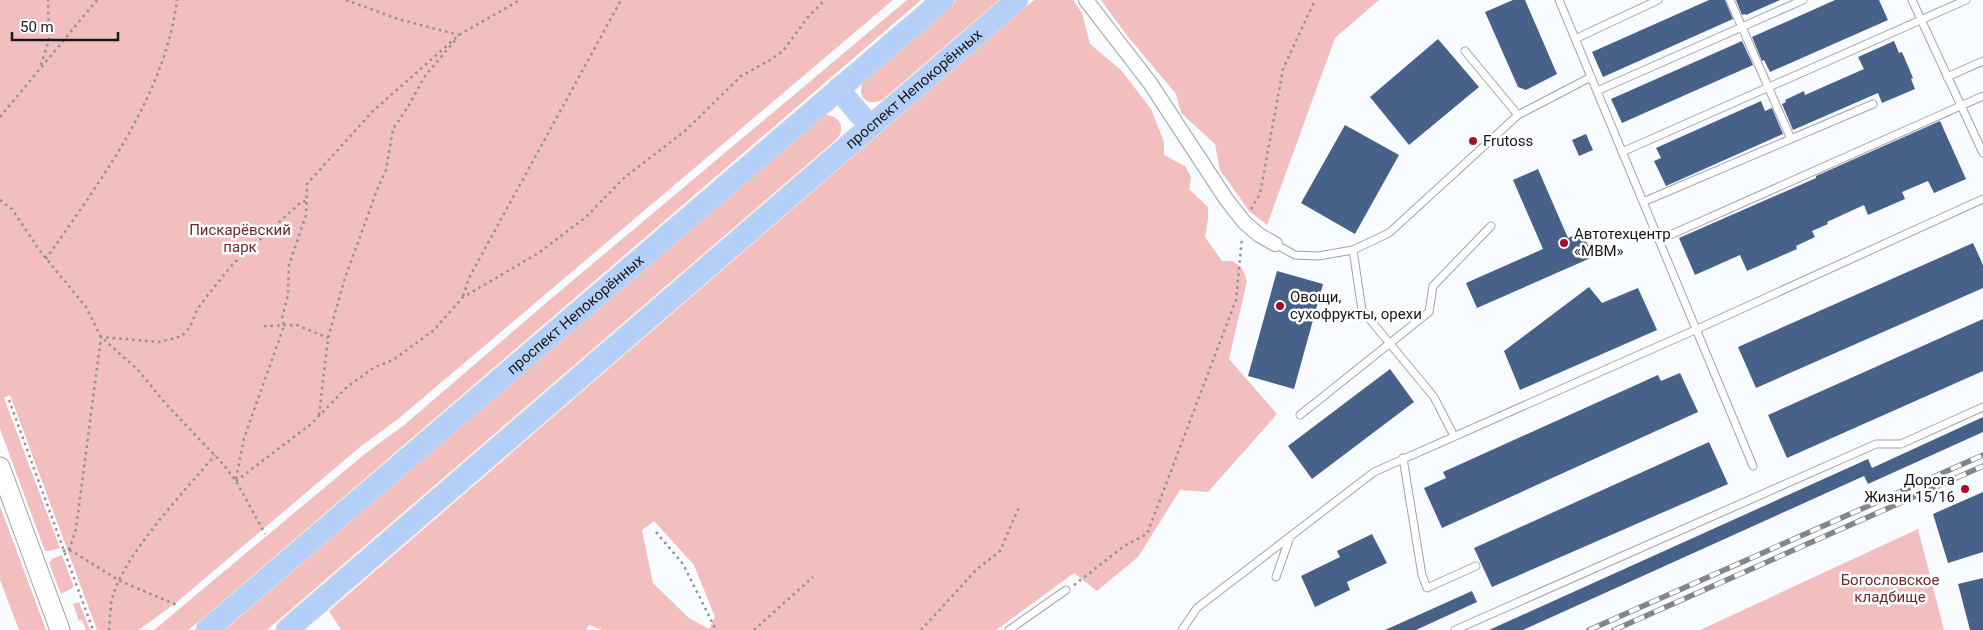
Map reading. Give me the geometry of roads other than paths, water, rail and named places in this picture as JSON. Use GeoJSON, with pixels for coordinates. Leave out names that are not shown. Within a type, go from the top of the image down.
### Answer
{"type":"FeatureCollection","features":[{"type":"Feature","properties":{"kind":"main road","name":"проспект Непокорённых"},"geometry":{"type":"LineString","coordinates":[[207,630],[943,0]]}},
{"type":"Feature","properties":{"kind":"main road","name":"проспект Непокорённых"},"geometry":{"type":"LineString","coordinates":[[287,630],[1017,0]]}},
{"type":"Feature","properties":{"kind":"main road"},"geometry":{"type":"LineString","coordinates":[[838,89],[870,126]]}},
{"type":"Feature","properties":{"kind":"street"},"geometry":{"type":"LineString","coordinates":[[1086,0],[1150,83],[1226,200],[1244,222],[1259,235],[1275,244]]}},
{"type":"Feature","properties":{"kind":"street"},"geometry":{"type":"LineString","coordinates":[[0,467],[60,630]]}},
{"type":"Feature","properties":{"kind":"lane"},"geometry":{"type":"LineString","coordinates":[[1559,0],[1753,466]]}},
{"type":"Feature","properties":{"kind":"lane"},"geometry":{"type":"LineString","coordinates":[[1575,39],[1658,0]]}},
{"type":"Feature","properties":{"kind":"lane"},"geometry":{"type":"LineString","coordinates":[[1730,0],[1791,139]]}},
{"type":"Feature","properties":{"kind":"lane"},"geometry":{"type":"LineString","coordinates":[[1597,91],[1803,0]]}},
{"type":"Feature","properties":{"kind":"lane"},"geometry":{"type":"LineString","coordinates":[[1912,0],[1983,153]]}},
{"type":"Feature","properties":{"kind":"lane"},"geometry":{"type":"LineString","coordinates":[[1622,152],[1966,0]]}},
{"type":"Feature","properties":{"kind":"lane"},"geometry":{"type":"LineString","coordinates":[[1465,51],[1518,115]]}},
{"type":"Feature","properties":{"kind":"lane"},"geometry":{"type":"LineString","coordinates":[[1947,77],[1983,61]]}},
{"type":"Feature","properties":{"kind":"lane"},"geometry":{"type":"LineString","coordinates":[[1275,244],[1295,255],[1318,256],[1352,250],[1389,233],[1518,115],[1591,76]]}},
{"type":"Feature","properties":{"kind":"lane"},"geometry":{"type":"LineString","coordinates":[[1659,240],[1983,96]]}},
{"type":"Feature","properties":{"kind":"lane"},"geometry":{"type":"LineString","coordinates":[[1643,202],[1873,104]]}},
{"type":"Feature","properties":{"kind":"lane"},"geometry":{"type":"LineString","coordinates":[[1182,630],[1197,608],[1374,472],[1695,330],[1983,199]]}},
{"type":"Feature","properties":{"kind":"lane"},"geometry":{"type":"LineString","coordinates":[[1300,415],[1429,312],[1433,286],[1491,226]]}},
{"type":"Feature","properties":{"kind":"lane"},"geometry":{"type":"LineString","coordinates":[[1352,250],[1362,310],[1434,397],[1454,436]]}},
{"type":"Feature","properties":{"kind":"lane"},"geometry":{"type":"LineString","coordinates":[[1455,630],[1876,444],[1901,444],[1983,407]]}},
{"type":"Feature","properties":{"kind":"lane"},"geometry":{"type":"LineString","coordinates":[[1403,458],[1422,575],[1427,588],[1476,566]]}},
{"type":"Feature","properties":{"kind":"lane"},"geometry":{"type":"LineString","coordinates":[[1276,578],[1290,536]]}},
{"type":"Feature","properties":{"kind":"lane"},"geometry":{"type":"LineString","coordinates":[[1009,630],[1066,590]]}},
{"type":"Feature","properties":{"kind":"railway"},"geometry":{"type":"LineString","coordinates":[[1589,630],[1983,455]]}},
{"type":"Feature","properties":{"kind":"railway"},"geometry":{"type":"LineString","coordinates":[[1614,630],[1983,466]]}},
{"type":"Feature","properties":{"kind":"place","name":"Frutoss"},"geometry":{"type":"Point","coordinates":[1473,141]}},
{"type":"Feature","properties":{"kind":"place","name":"Автотехцентр «МВМ»"},"geometry":{"type":"Point","coordinates":[1564,243]}},
{"type":"Feature","properties":{"kind":"place","name":"Овощи, сухофрукты, орехи"},"geometry":{"type":"Point","coordinates":[1280,306]}},
{"type":"Feature","properties":{"kind":"place","name":"Дорога Жизни 15/16"},"geometry":{"type":"Point","coordinates":[1965,489]}},
{"type":"Feature","properties":{"kind":"park label","name":"Пискарёвский парк"},"geometry":{"type":"Point","coordinates":[240,238]}},
{"type":"Feature","properties":{"kind":"park label","name":"Богословское кладбище"},"geometry":{"type":"Point","coordinates":[1890,588]}}]}
